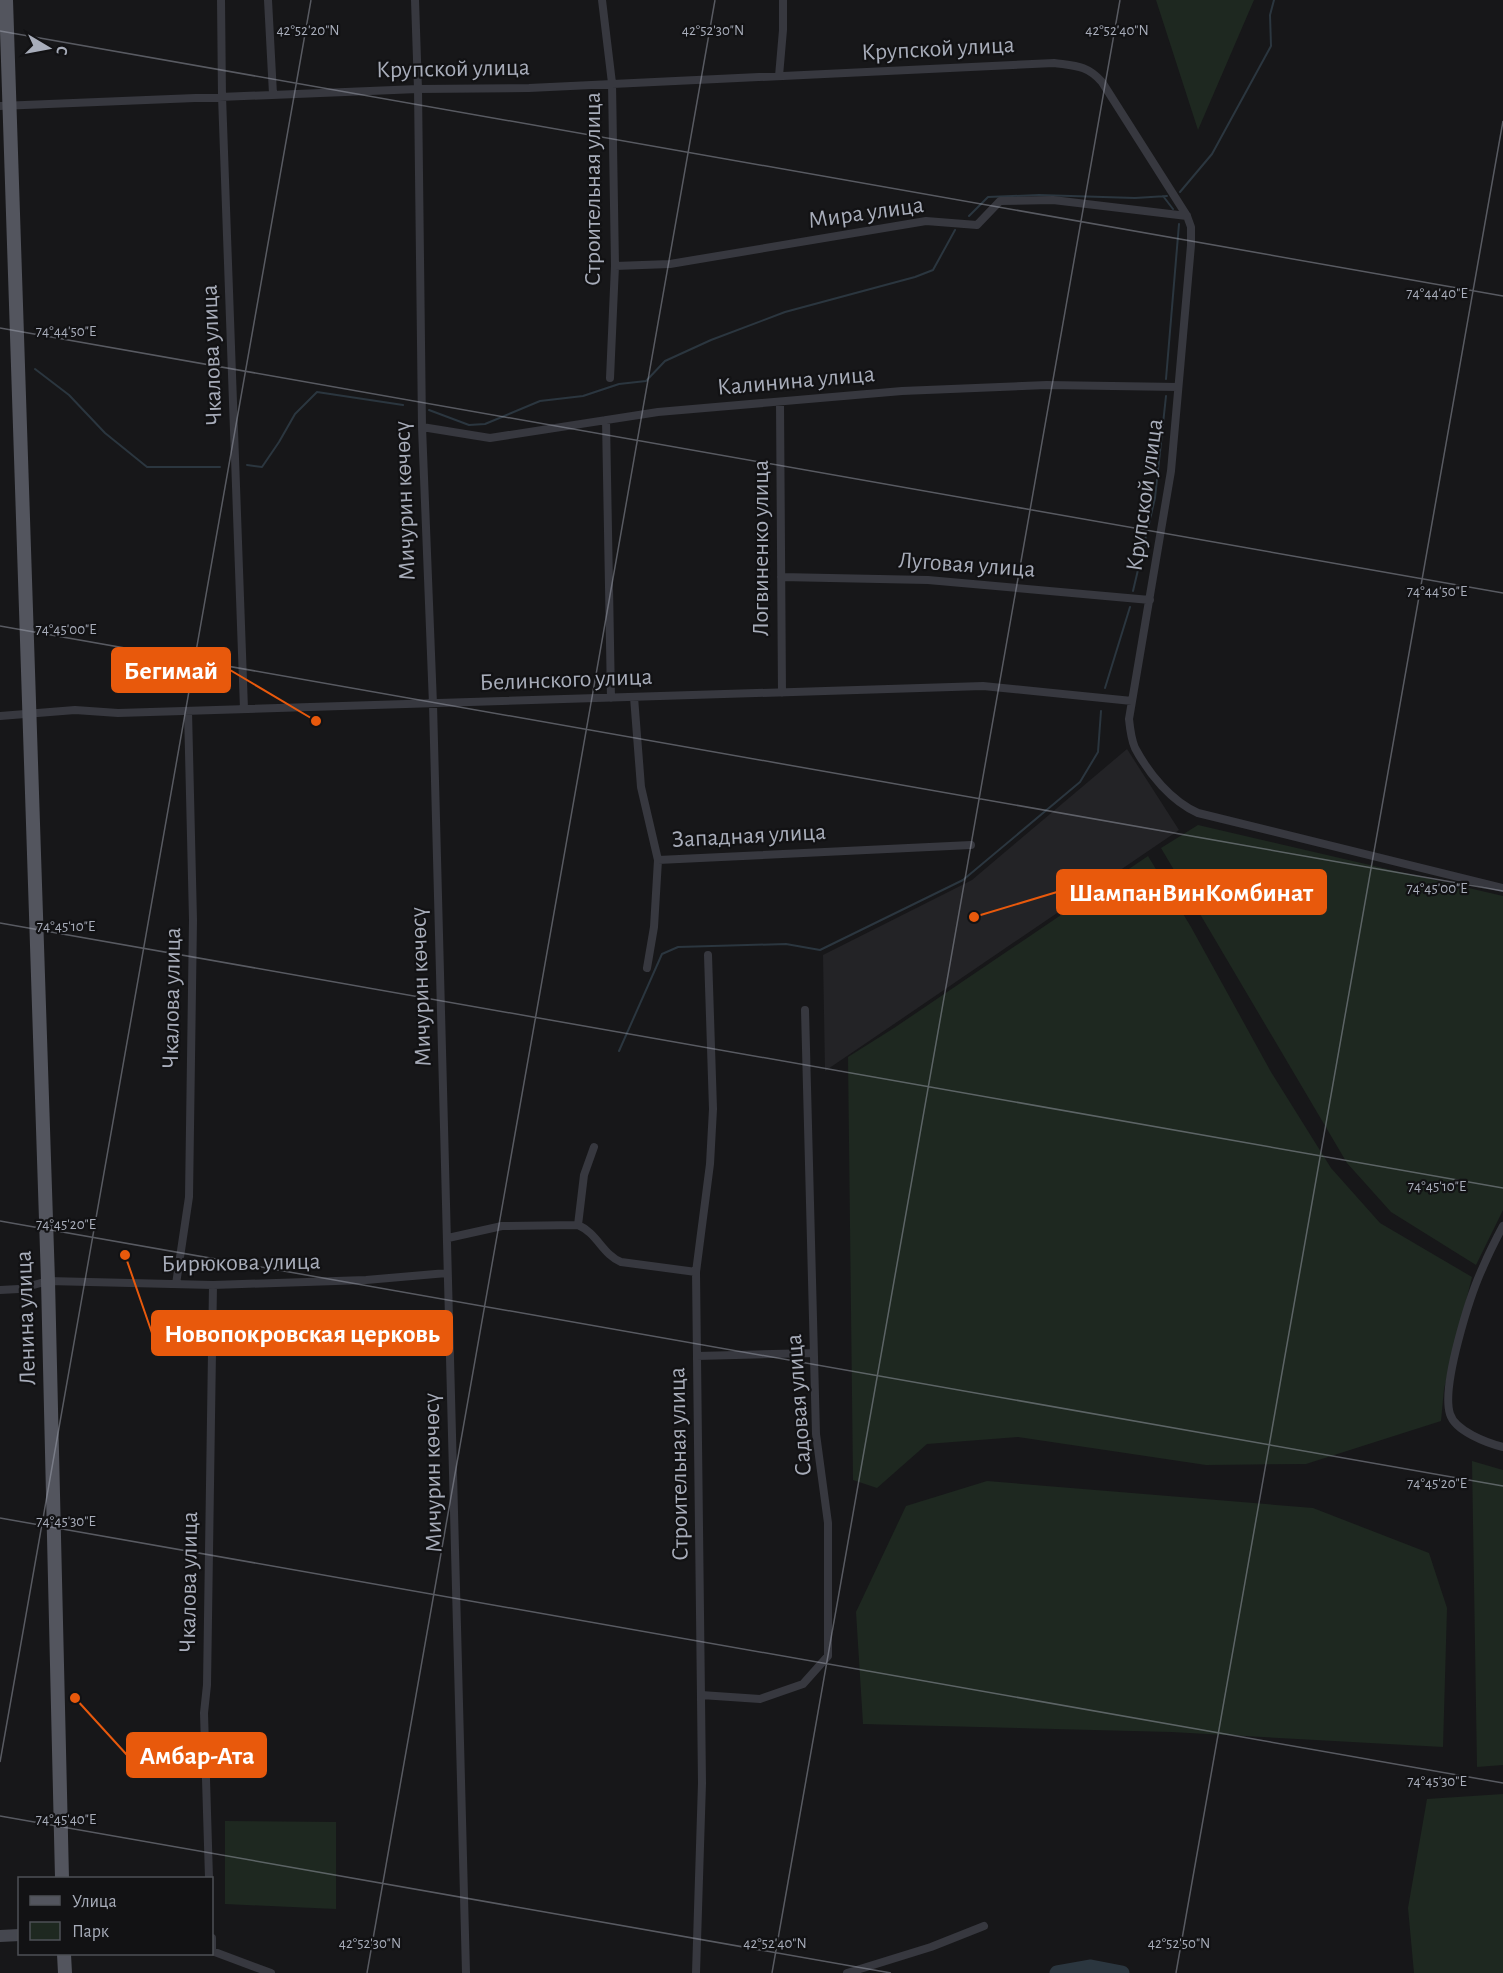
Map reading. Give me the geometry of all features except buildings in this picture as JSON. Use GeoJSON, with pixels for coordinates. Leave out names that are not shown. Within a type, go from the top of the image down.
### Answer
{"type":"FeatureCollection","features":[{"type":"Feature","properties":{"kind":"main road","name":"Ленина улица"},"geometry":{"type":"LineString","coordinates":[[6,0],[4,105],[29,715],[48,1281],[62,1877]]}},
{"type":"Feature","properties":{"kind":"main road"},"geometry":{"type":"LineString","coordinates":[[64,1955],[65,1973]]}},
{"type":"Feature","properties":{"kind":"street","name":"Чкалова улица"},"geometry":{"type":"LineString","coordinates":[[221,0],[222,96],[244,709]]}},
{"type":"Feature","properties":{"kind":"street"},"geometry":{"type":"LineString","coordinates":[[268,0],[273,94]]}},
{"type":"Feature","properties":{"kind":"street","name":"Мичурин көчөсү"},"geometry":{"type":"LineString","coordinates":[[415,0],[422,427],[433,704],[448,1238],[447,1273],[465,1973]]}},
{"type":"Feature","properties":{"kind":"street","name":"Строительная улица"},"geometry":{"type":"LineString","coordinates":[[602,0],[612,83],[615,266],[610,378]]}},
{"type":"Feature","properties":{"kind":"street"},"geometry":{"type":"LineString","coordinates":[[779,76],[783,0]]}},
{"type":"Feature","properties":{"kind":"street","name":"Крупской улица"},"geometry":{"type":"LineString","coordinates":[[4,105],[418,88],[529,88],[1054,63],[1080,66],[1092,71],[1102,82],[1187,216],[1191,227],[1171,471],[1130,719],[1134,746],[1159,783],[1181,806],[1198,813],[1503,888]]}},
{"type":"Feature","properties":{"kind":"street","name":"Мира улица"},"geometry":{"type":"LineString","coordinates":[[615,266],[670,264],[926,221],[977,225],[1000,201],[1053,200],[1187,216]]}},
{"type":"Feature","properties":{"kind":"street","name":"Калинина улица"},"geometry":{"type":"LineString","coordinates":[[422,427],[490,438],[658,412],[902,392],[1047,385],[1178,387]]}},
{"type":"Feature","properties":{"kind":"street","name":"Логвиненко улица"},"geometry":{"type":"LineString","coordinates":[[780,403],[782,693]]}},
{"type":"Feature","properties":{"kind":"street"},"geometry":{"type":"LineString","coordinates":[[606,420],[611,698]]}},
{"type":"Feature","properties":{"kind":"street","name":"Луговая улица"},"geometry":{"type":"LineString","coordinates":[[781,577],[928,580],[1150,600]]}},
{"type":"Feature","properties":{"kind":"street","name":"Белинского улица"},"geometry":{"type":"LineString","coordinates":[[0,716],[75,710],[118,713],[983,686],[1132,701]]}},
{"type":"Feature","properties":{"kind":"street","name":"Западная улица"},"geometry":{"type":"LineString","coordinates":[[634,697],[641,787],[658,860],[971,845]]}},
{"type":"Feature","properties":{"kind":"street","name":"Чкалова улица"},"geometry":{"type":"LineString","coordinates":[[176,1284],[189,1186],[193,920],[188,711]]}},
{"type":"Feature","properties":{"kind":"street"},"geometry":{"type":"LineString","coordinates":[[647,968],[654,927],[658,860]]}},
{"type":"Feature","properties":{"kind":"street","name":"Строительная улица"},"geometry":{"type":"LineString","coordinates":[[696,1973],[702,1783],[696,1272],[710,1164],[713,1109],[708,955]]}},
{"type":"Feature","properties":{"kind":"street","name":"Садовая улица"},"geometry":{"type":"LineString","coordinates":[[701,1695],[760,1699],[803,1684],[828,1656],[828,1523],[816,1434],[805,1010]]}},
{"type":"Feature","properties":{"kind":"street"},"geometry":{"type":"LineString","coordinates":[[578,1225],[584,1175],[594,1147]]}},
{"type":"Feature","properties":{"kind":"street"},"geometry":{"type":"LineString","coordinates":[[448,1238],[502,1226],[578,1225],[588,1230],[615,1260],[621,1263],[696,1272]]}},
{"type":"Feature","properties":{"kind":"street"},"geometry":{"type":"LineString","coordinates":[[1503,1226],[1482,1268],[1467,1312],[1451,1374],[1448,1397],[1450,1416],[1460,1426],[1483,1441],[1503,1447]]}},
{"type":"Feature","properties":{"kind":"street","name":"Бирюкова улица"},"geometry":{"type":"LineString","coordinates":[[0,1290],[19,1289],[48,1281],[213,1285],[366,1280],[447,1273]]}},
{"type":"Feature","properties":{"kind":"street","name":"Чкалова улица"},"geometry":{"type":"LineString","coordinates":[[210,1877],[204,1713],[207,1685],[213,1285]]}},
{"type":"Feature","properties":{"kind":"street"},"geometry":{"type":"LineString","coordinates":[[697,1356],[814,1353]]}},
{"type":"Feature","properties":{"kind":"street"},"geometry":{"type":"LineString","coordinates":[[847,1973],[931,1947],[984,1926]]}},
{"type":"Feature","properties":{"kind":"street"},"geometry":{"type":"LineString","coordinates":[[0,1936],[18,1935]]}},
{"type":"Feature","properties":{"kind":"street"},"geometry":{"type":"LineString","coordinates":[[213,1951],[271,1973]]}},
{"type":"Feature","properties":{"kind":"shaded area"},"geometry":{"type":"Polygon","coordinates":[[[1127,749],[1179,830],[825,1071],[823,955],[972,880],[1127,749]]]}},
{"type":"Feature","properties":{"kind":"green space"},"geometry":{"type":"Polygon","coordinates":[[[1156,0],[1254,0],[1198,130],[1156,0]]]}},
{"type":"Feature","properties":{"kind":"green space"},"geometry":{"type":"Polygon","coordinates":[[[1198,825],[1503,896],[1503,1210],[1476,1265],[1391,1212],[1347,1163],[1161,848],[1198,825]]]}},
{"type":"Feature","properties":{"kind":"green space"},"geometry":{"type":"Polygon","coordinates":[[[1148,856],[1191,927],[1271,1072],[1331,1168],[1380,1223],[1472,1277],[1444,1389],[1441,1421],[1306,1464],[1206,1465],[1018,1437],[927,1444],[877,1488],[853,1480],[848,1057],[1148,856]]]}},
{"type":"Feature","properties":{"kind":"green space"},"geometry":{"type":"Polygon","coordinates":[[[1472,1461],[1503,1470],[1503,1765],[1477,1767],[1472,1461]]]}},
{"type":"Feature","properties":{"kind":"green space"},"geometry":{"type":"Polygon","coordinates":[[[987,1481],[1313,1508],[1429,1553],[1447,1608],[1443,1747],[1171,1732],[863,1724],[856,1612],[906,1506],[987,1481]]]}},
{"type":"Feature","properties":{"kind":"green space"},"geometry":{"type":"Polygon","coordinates":[[[1503,1794],[1503,1973],[1414,1973],[1408,1908],[1427,1799],[1503,1794]]]}},
{"type":"Feature","properties":{"kind":"green space"},"geometry":{"type":"Polygon","coordinates":[[[225,1821],[336,1822],[336,1909],[225,1904],[225,1821]]]}},
{"type":"Feature","properties":{"kind":"waterway"},"geometry":{"type":"LineString","coordinates":[[1180,192],[1212,154],[1271,46],[1270,15],[1274,0]]}},
{"type":"Feature","properties":{"kind":"waterway"},"geometry":{"type":"LineString","coordinates":[[969,216],[988,197],[1039,195],[1135,198],[1167,196]]}},
{"type":"Feature","properties":{"kind":"waterway"},"geometry":{"type":"LineString","coordinates":[[1163,196],[1173,209]]}},
{"type":"Feature","properties":{"kind":"waterway"},"geometry":{"type":"LineString","coordinates":[[1166,379],[1179,224]]}},
{"type":"Feature","properties":{"kind":"waterway"},"geometry":{"type":"LineString","coordinates":[[429,410],[469,425],[485,424],[540,401],[583,396],[619,384],[646,381],[665,361],[711,340],[785,312],[915,277],[933,270],[955,230]]}},
{"type":"Feature","properties":{"kind":"waterway"},"geometry":{"type":"LineString","coordinates":[[35,369],[69,395],[105,433],[147,467],[220,467]]}},
{"type":"Feature","properties":{"kind":"waterway"},"geometry":{"type":"LineString","coordinates":[[247,465],[262,467],[295,414],[317,392],[403,405]]}},
{"type":"Feature","properties":{"kind":"waterway"},"geometry":{"type":"LineString","coordinates":[[1133,591],[1155,498],[1166,396]]}},
{"type":"Feature","properties":{"kind":"waterway"},"geometry":{"type":"LineString","coordinates":[[1105,688],[1130,607]]}},
{"type":"Feature","properties":{"kind":"waterway"},"geometry":{"type":"LineString","coordinates":[[619,1051],[662,954],[678,947],[786,944],[820,950],[963,880],[1080,782],[1098,752],[1101,711]]}},
{"type":"Feature","properties":{"kind":"waterway"},"geometry":{"type":"LineString","coordinates":[[1057,1973],[1091,1967],[1122,1973]]}},
{"type":"Feature","properties":{"kind":"place","name":"Бегимай"},"geometry":{"type":"Point","coordinates":[316,721]}},
{"type":"Feature","properties":{"kind":"place","name":"ШампанВинКомбинат"},"geometry":{"type":"Point","coordinates":[974,917]}},
{"type":"Feature","properties":{"kind":"place","name":"Новопокровская церковь"},"geometry":{"type":"Point","coordinates":[125,1255]}},
{"type":"Feature","properties":{"kind":"place","name":"Амбар-Ата"},"geometry":{"type":"Point","coordinates":[75,1698]}}]}
